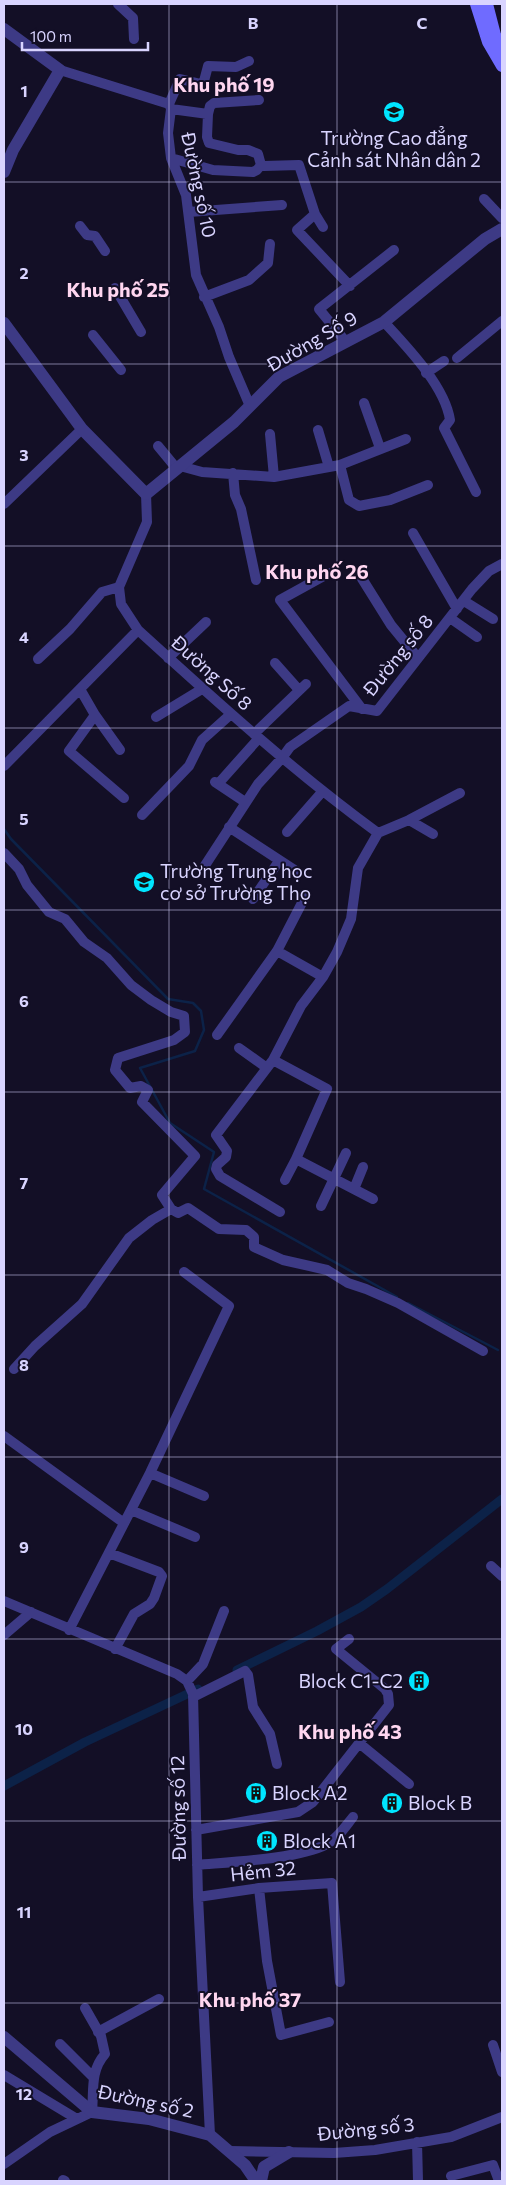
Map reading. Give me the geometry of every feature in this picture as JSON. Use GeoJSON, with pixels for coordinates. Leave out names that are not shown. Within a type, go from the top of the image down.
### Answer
{"type":"FeatureCollection","features":[{"type":"Feature","properties":{"kind":"main road"},"geometry":{"type":"LineString","coordinates":[[476,4],[488,42],[502,66]]}},
{"type":"Feature","properties":{"kind":"main road"},"geometry":{"type":"LineString","coordinates":[[487,4],[495,35],[502,48]]}},
{"type":"Feature","properties":{"kind":"street"},"geometry":{"type":"LineString","coordinates":[[118,4],[133,18],[134,38]]}},
{"type":"Feature","properties":{"kind":"street"},"geometry":{"type":"LineString","coordinates":[[4,29],[60,70],[157,99],[170,107],[208,114]]}},
{"type":"Feature","properties":{"kind":"street","name":"Đường số 10"},"geometry":{"type":"LineString","coordinates":[[249,60],[236,67],[208,66],[204,81],[201,84],[180,79],[170,107],[168,133],[172,158],[186,195],[196,275],[250,406]]}},
{"type":"Feature","properties":{"kind":"street"},"geometry":{"type":"LineString","coordinates":[[4,172],[12,150],[60,70]]}},
{"type":"Feature","properties":{"kind":"street"},"geometry":{"type":"LineString","coordinates":[[172,158],[218,170],[253,172],[258,170],[261,165],[258,154],[230,149],[207,141],[210,106],[214,103],[259,100]]}},
{"type":"Feature","properties":{"kind":"street"},"geometry":{"type":"LineString","coordinates":[[261,165],[301,166],[315,214],[322,227]]}},
{"type":"Feature","properties":{"kind":"street"},"geometry":{"type":"LineString","coordinates":[[484,199],[502,218]]}},
{"type":"Feature","properties":{"kind":"street"},"geometry":{"type":"LineString","coordinates":[[189,212],[282,205]]}},
{"type":"Feature","properties":{"kind":"street"},"geometry":{"type":"LineString","coordinates":[[315,214],[297,230],[350,286]]}},
{"type":"Feature","properties":{"kind":"street"},"geometry":{"type":"LineString","coordinates":[[80,226],[87,235],[95,236],[105,251]]}},
{"type":"Feature","properties":{"kind":"street","name":"Đường Số 9"},"geometry":{"type":"LineString","coordinates":[[146,494],[234,422],[279,376],[384,322],[485,239],[502,229]]}},
{"type":"Feature","properties":{"kind":"street"},"geometry":{"type":"LineString","coordinates":[[204,297],[249,280],[268,263],[270,244]]}},
{"type":"Feature","properties":{"kind":"street"},"geometry":{"type":"LineString","coordinates":[[346,342],[319,309],[394,250]]}},
{"type":"Feature","properties":{"kind":"street"},"geometry":{"type":"LineString","coordinates":[[114,288],[141,332]]}},
{"type":"Feature","properties":{"kind":"street"},"geometry":{"type":"LineString","coordinates":[[457,358],[502,321]]}},
{"type":"Feature","properties":{"kind":"street"},"geometry":{"type":"LineString","coordinates":[[384,322],[426,373],[448,406],[450,420],[444,428],[476,492]]}},
{"type":"Feature","properties":{"kind":"street"},"geometry":{"type":"LineString","coordinates":[[4,323],[82,429],[146,494],[147,522],[119,587],[102,592],[70,629],[38,659]]}},
{"type":"Feature","properties":{"kind":"street"},"geometry":{"type":"LineString","coordinates":[[93,335],[121,370]]}},
{"type":"Feature","properties":{"kind":"street"},"geometry":{"type":"LineString","coordinates":[[426,373],[444,361]]}},
{"type":"Feature","properties":{"kind":"street"},"geometry":{"type":"LineString","coordinates":[[364,403],[380,448]]}},
{"type":"Feature","properties":{"kind":"street"},"geometry":{"type":"LineString","coordinates":[[4,504],[82,429]]}},
{"type":"Feature","properties":{"kind":"street"},"geometry":{"type":"LineString","coordinates":[[318,430],[330,467]]}},
{"type":"Feature","properties":{"kind":"street"},"geometry":{"type":"LineString","coordinates":[[270,434],[274,477]]}},
{"type":"Feature","properties":{"kind":"street"},"geometry":{"type":"LineString","coordinates":[[158,446],[179,467],[202,472],[274,477],[340,465],[406,438]]}},
{"type":"Feature","properties":{"kind":"street"},"geometry":{"type":"LineString","coordinates":[[340,465],[349,500],[359,506],[390,500],[428,485]]}},
{"type":"Feature","properties":{"kind":"street"},"geometry":{"type":"LineString","coordinates":[[233,473],[235,495],[241,509],[256,580]]}},
{"type":"Feature","properties":{"kind":"street"},"geometry":{"type":"LineString","coordinates":[[413,533],[457,609],[477,637]]}},
{"type":"Feature","properties":{"kind":"street","name":"Đường số 8"},"geometry":{"type":"LineString","coordinates":[[202,870],[245,802],[290,747],[349,706],[377,711],[472,589],[490,571],[502,564]]}},
{"type":"Feature","properties":{"kind":"street"},"geometry":{"type":"LineString","coordinates":[[329,573],[280,600],[362,709]]}},
{"type":"Feature","properties":{"kind":"street"},"geometry":{"type":"LineString","coordinates":[[361,577],[391,625],[418,658]]}},
{"type":"Feature","properties":{"kind":"street","name":"Đường Số 8"},"geometry":{"type":"LineString","coordinates":[[119,587],[121,604],[138,630],[202,689],[322,792],[378,832]]}},
{"type":"Feature","properties":{"kind":"street"},"geometry":{"type":"LineString","coordinates":[[457,609],[493,619]]}},
{"type":"Feature","properties":{"kind":"street"},"geometry":{"type":"LineString","coordinates":[[168,658],[206,622]]}},
{"type":"Feature","properties":{"kind":"street"},"geometry":{"type":"LineString","coordinates":[[4,766],[138,630]]}},
{"type":"Feature","properties":{"kind":"street"},"geometry":{"type":"LineString","coordinates":[[245,802],[217,783],[256,736],[302,687],[275,663]]}},
{"type":"Feature","properties":{"kind":"street"},"geometry":{"type":"LineString","coordinates":[[80,689],[95,715],[120,750]]}},
{"type":"Feature","properties":{"kind":"street"},"geometry":{"type":"LineString","coordinates":[[156,717],[202,689]]}},
{"type":"Feature","properties":{"kind":"street"},"geometry":{"type":"LineString","coordinates":[[142,816],[189,766],[202,740],[231,714]]}},
{"type":"Feature","properties":{"kind":"street"},"geometry":{"type":"LineString","coordinates":[[95,715],[70,747],[69,751],[124,798]]}},
{"type":"Feature","properties":{"kind":"street"},"geometry":{"type":"LineString","coordinates":[[287,832],[322,792]]}},
{"type":"Feature","properties":{"kind":"street"},"geometry":{"type":"LineString","coordinates":[[280,1212],[220,1176],[216,1169],[217,1165],[226,1157],[227,1151],[216,1135],[270,1064],[301,1006],[323,977],[337,952],[350,919],[358,868],[378,832],[409,820],[460,793]]}},
{"type":"Feature","properties":{"kind":"street"},"geometry":{"type":"LineString","coordinates":[[409,820],[433,834]]}},
{"type":"Feature","properties":{"kind":"street"},"geometry":{"type":"LineString","coordinates":[[229,827],[296,871]]}},
{"type":"Feature","properties":{"kind":"street"},"geometry":{"type":"LineString","coordinates":[[4,853],[20,869],[28,885],[49,912],[65,919],[84,942],[107,958],[131,985],[171,1012],[184,1016],[185,1032],[174,1040],[118,1058],[116,1070],[130,1088],[141,1086],[148,1090],[142,1102],[195,1156],[162,1195],[171,1209],[178,1213],[188,1208],[219,1229],[246,1230],[254,1237],[254,1247],[283,1260],[327,1270],[348,1283],[398,1303],[483,1350]]}},
{"type":"Feature","properties":{"kind":"street"},"geometry":{"type":"LineString","coordinates":[[254,899],[280,861]]}},
{"type":"Feature","properties":{"kind":"street"},"geometry":{"type":"LineString","coordinates":[[217,1035],[277,951],[306,895]]}},
{"type":"Feature","properties":{"kind":"street"},"geometry":{"type":"LineString","coordinates":[[277,951],[323,977]]}},
{"type":"Feature","properties":{"kind":"street"},"geometry":{"type":"LineString","coordinates":[[239,1048],[327,1089],[296,1159],[284,1180]]}},
{"type":"Feature","properties":{"kind":"street"},"geometry":{"type":"LineString","coordinates":[[321,1206],[346,1153]]}},
{"type":"Feature","properties":{"kind":"street"},"geometry":{"type":"LineString","coordinates":[[296,1159],[373,1199]]}},
{"type":"Feature","properties":{"kind":"street"},"geometry":{"type":"LineString","coordinates":[[354,1189],[363,1167]]}},
{"type":"Feature","properties":{"kind":"street"},"geometry":{"type":"LineString","coordinates":[[14,1369],[35,1346],[82,1304],[129,1238],[171,1209]]}},
{"type":"Feature","properties":{"kind":"street"},"geometry":{"type":"LineString","coordinates":[[68,1630],[150,1473],[229,1306],[184,1272]]}},
{"type":"Feature","properties":{"kind":"street"},"geometry":{"type":"LineString","coordinates":[[4,1436],[124,1523]]}},
{"type":"Feature","properties":{"kind":"street"},"geometry":{"type":"LineString","coordinates":[[150,1473],[204,1496]]}},
{"type":"Feature","properties":{"kind":"street"},"geometry":{"type":"LineString","coordinates":[[131,1510],[195,1537]]}},
{"type":"Feature","properties":{"kind":"street"},"geometry":{"type":"LineString","coordinates":[[109,1553],[159,1572],[162,1576],[154,1598],[150,1604],[134,1614],[115,1649]]}},
{"type":"Feature","properties":{"kind":"street"},"geometry":{"type":"LineString","coordinates":[[491,1566],[502,1576]]}},
{"type":"Feature","properties":{"kind":"street"},"geometry":{"type":"LineString","coordinates":[[4,1601],[68,1630],[177,1674],[187,1681],[203,1664],[224,1611]]}},
{"type":"Feature","properties":{"kind":"street"},"geometry":{"type":"LineString","coordinates":[[4,1635],[31,1612]]}},
{"type":"Feature","properties":{"kind":"street"},"geometry":{"type":"LineString","coordinates":[[196,1830],[304,1809],[313,1802],[389,1705],[385,1689],[336,1649],[349,1639]]}},
{"type":"Feature","properties":{"kind":"street"},"geometry":{"type":"LineString","coordinates":[[193,1696],[245,1671],[248,1675],[253,1707],[270,1734],[277,1764]]}},
{"type":"Feature","properties":{"kind":"street","name":"Đường số 12"},"geometry":{"type":"LineString","coordinates":[[187,1681],[193,1696],[198,1896],[210,2135]]}},
{"type":"Feature","properties":{"kind":"street"},"geometry":{"type":"LineString","coordinates":[[359,1743],[409,1784]]}},
{"type":"Feature","properties":{"kind":"street"},"geometry":{"type":"LineString","coordinates":[[197,1865],[269,1857],[316,1848],[336,1838],[353,1817]]}},
{"type":"Feature","properties":{"kind":"street","name":"Hẻm 32"},"geometry":{"type":"LineString","coordinates":[[198,1896],[259,1888],[332,1883],[340,1982]]}},
{"type":"Feature","properties":{"kind":"street"},"geometry":{"type":"LineString","coordinates":[[259,1888],[267,1961],[281,2035],[329,2022]]}},
{"type":"Feature","properties":{"kind":"street"},"geometry":{"type":"LineString","coordinates":[[98,2032],[159,1999]]}},
{"type":"Feature","properties":{"kind":"street"},"geometry":{"type":"LineString","coordinates":[[4,2164],[50,2132],[92,2112],[96,2064],[105,2054],[98,2032],[85,2008]]}},
{"type":"Feature","properties":{"kind":"street","name":"Đường số 2"},"geometry":{"type":"LineString","coordinates":[[4,2037],[92,2112],[150,2119],[210,2135],[245,2165],[256,2181]]}},
{"type":"Feature","properties":{"kind":"street"},"geometry":{"type":"LineString","coordinates":[[60,2044],[94,2077]]}},
{"type":"Feature","properties":{"kind":"street"},"geometry":{"type":"LineString","coordinates":[[494,2045],[502,2072]]}},
{"type":"Feature","properties":{"kind":"street"},"geometry":{"type":"LineString","coordinates":[[4,2075],[76,2119]]}},
{"type":"Feature","properties":{"kind":"street","name":"Đường số 3"},"geometry":{"type":"LineString","coordinates":[[230,2151],[334,2153],[375,2150],[451,2137],[502,2116]]}},
{"type":"Feature","properties":{"kind":"street"},"geometry":{"type":"LineString","coordinates":[[417,2142],[418,2181]]}},
{"type":"Feature","properties":{"kind":"street"},"geometry":{"type":"LineString","coordinates":[[261,2181],[264,2167],[290,2152]]}},
{"type":"Feature","properties":{"kind":"street"},"geometry":{"type":"LineString","coordinates":[[451,2176],[493,2165],[499,2181]]}},
{"type":"Feature","properties":{"kind":"waterway"},"geometry":{"type":"LineString","coordinates":[[4,829],[11,839],[168,999],[193,1003],[201,1011],[204,1030],[195,1051],[140,1068],[170,1123],[214,1152],[204,1189],[397,1297]]}},
{"type":"Feature","properties":{"kind":"waterway"},"geometry":{"type":"LineString","coordinates":[[408,1303],[498,1350]]}},
{"type":"Feature","properties":{"kind":"waterway"},"geometry":{"type":"LineString","coordinates":[[237,1670],[361,1607],[387,1589],[502,1499]]}},
{"type":"Feature","properties":{"kind":"waterway"},"geometry":{"type":"LineString","coordinates":[[4,1786],[85,1742],[198,1689]]}},
{"type":"Feature","properties":{"kind":"place","name":"Trường Cao đẳng Cảnh sát Nhân dân 2"},"geometry":{"type":"Point","coordinates":[394,112]}},
{"type":"Feature","properties":{"kind":"place","name":"Trường Trung học cơ sở Trường Thọ"},"geometry":{"type":"Point","coordinates":[144,882]}},
{"type":"Feature","properties":{"kind":"place","name":"Block C1-C2"},"geometry":{"type":"Point","coordinates":[419,1681]}},
{"type":"Feature","properties":{"kind":"place","name":"Block A2"},"geometry":{"type":"Point","coordinates":[256,1793]}},
{"type":"Feature","properties":{"kind":"place","name":"Block B"},"geometry":{"type":"Point","coordinates":[392,1803]}},
{"type":"Feature","properties":{"kind":"place","name":"Block A1"},"geometry":{"type":"Point","coordinates":[267,1841]}},
{"type":"Feature","properties":{"kind":"district","name":"Khu phố 19"},"geometry":{"type":"Point","coordinates":[224,85]}},
{"type":"Feature","properties":{"kind":"district","name":"Khu phố 25"},"geometry":{"type":"Point","coordinates":[118,290]}},
{"type":"Feature","properties":{"kind":"district","name":"Khu phố 26"},"geometry":{"type":"Point","coordinates":[317,572]}},
{"type":"Feature","properties":{"kind":"district","name":"Khu phố 43"},"geometry":{"type":"Point","coordinates":[350,1732]}},
{"type":"Feature","properties":{"kind":"district","name":"Khu phố 37"},"geometry":{"type":"Point","coordinates":[250,2000]}}]}
